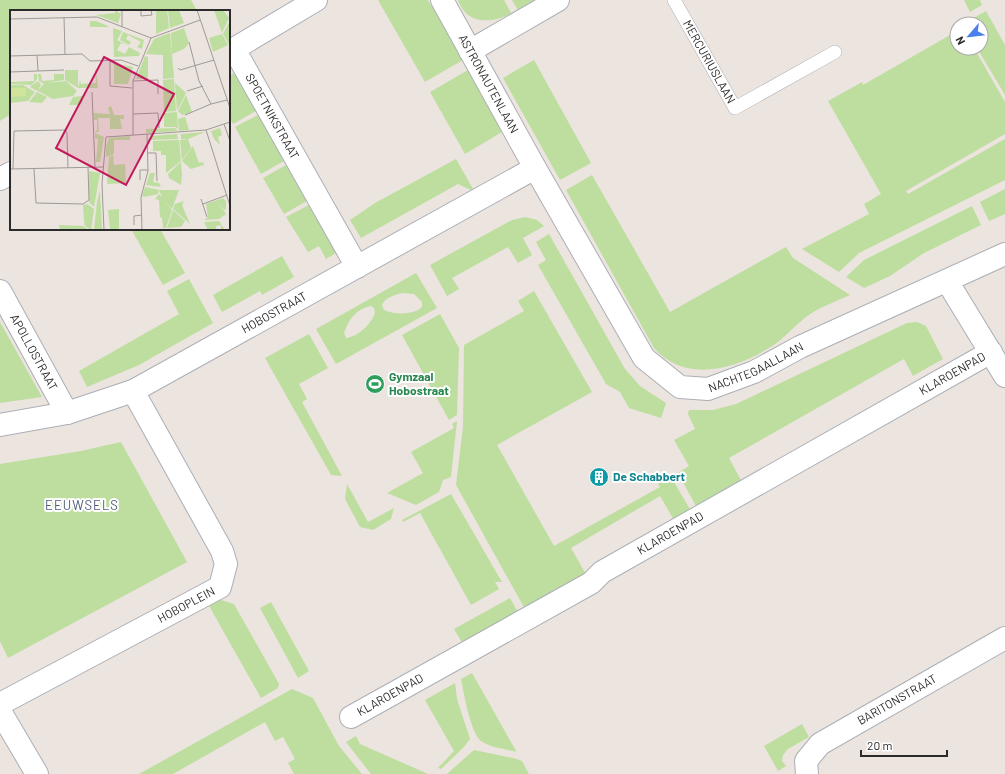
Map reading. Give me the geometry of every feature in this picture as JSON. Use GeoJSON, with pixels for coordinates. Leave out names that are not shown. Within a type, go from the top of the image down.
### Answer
{"type":"FeatureCollection","features":[{"type":"Feature","properties":{"kind":"street","name":"SPOETNIKSTRAAT"},"geometry":{"type":"LineString","coordinates":[[316,0],[234,48],[357,267]]}},
{"type":"Feature","properties":{"kind":"street","name":"ASTRONAUTENLAAN"},"geometry":{"type":"LineString","coordinates":[[442,0],[535,168]]}},
{"type":"Feature","properties":{"kind":"street"},"geometry":{"type":"LineString","coordinates":[[470,51],[558,0]]}},
{"type":"Feature","properties":{"kind":"street","name":"HOBOSTRAAT"},"geometry":{"type":"LineString","coordinates":[[0,425],[67,413],[133,391],[535,168]]}},
{"type":"Feature","properties":{"kind":"street","name":"NACHTEGAALLAAN"},"geometry":{"type":"LineString","coordinates":[[535,168],[644,358],[680,387],[708,389],[754,372],[800,347],[1005,254]]}},
{"type":"Feature","properties":{"kind":"street"},"geometry":{"type":"LineString","coordinates":[[0,179],[10,173]]}},
{"type":"Feature","properties":{"kind":"street"},"geometry":{"type":"LineString","coordinates":[[947,281],[1005,376]]}},
{"type":"Feature","properties":{"kind":"street","name":"APOLLOSTRAAT"},"geometry":{"type":"LineString","coordinates":[[0,291],[67,413]]}},
{"type":"Feature","properties":{"kind":"street","name":"KLAROENPAD"},"geometry":{"type":"LineString","coordinates":[[351,717],[591,583],[602,572],[991,352]]}},
{"type":"Feature","properties":{"kind":"street","name":"HOBOPLEIN"},"geometry":{"type":"LineString","coordinates":[[0,704],[220,588],[226,564],[222,551],[133,391]]}},
{"type":"Feature","properties":{"kind":"street","name":"BARITONSTRAAT"},"geometry":{"type":"LineString","coordinates":[[807,774],[806,761],[820,744],[1005,638]]}},
{"type":"Feature","properties":{"kind":"street"},"geometry":{"type":"LineString","coordinates":[[0,711],[37,774]]}},
{"type":"Feature","properties":{"kind":"lane","name":"MERCURIUSLAAN"},"geometry":{"type":"LineString","coordinates":[[674,0],[735,108],[835,52]]}},
{"type":"Feature","properties":{"kind":"green space"},"geometry":{"type":"Polygon","coordinates":[[[0,0],[191,0],[196,9],[194,10],[10,10],[10,115],[0,121],[0,0]]]}},
{"type":"Feature","properties":{"kind":"green space"},"geometry":{"type":"Polygon","coordinates":[[[378,0],[428,0],[463,60],[425,82],[378,0]]]}},
{"type":"Feature","properties":{"kind":"green space"},"geometry":{"type":"Polygon","coordinates":[[[458,0],[504,0],[511,13],[494,20],[481,20],[474,18],[462,9],[458,0]]]}},
{"type":"Feature","properties":{"kind":"green space"},"geometry":{"type":"Polygon","coordinates":[[[512,0],[535,0],[518,10],[512,0]]]}},
{"type":"Feature","properties":{"kind":"green space"},"geometry":{"type":"Polygon","coordinates":[[[964,0],[980,0],[982,5],[970,12],[964,0]]]}},
{"type":"Feature","properties":{"kind":"green space"},"geometry":{"type":"Polygon","coordinates":[[[986,11],[989,16],[977,16],[986,11]]]}},
{"type":"Feature","properties":{"kind":"green space"},"geometry":{"type":"Polygon","coordinates":[[[989,16],[1005,45],[1005,95],[982,56],[989,56],[989,16]]]}},
{"type":"Feature","properties":{"kind":"green space"},"geometry":{"type":"Polygon","coordinates":[[[949,36],[949,56],[979,56],[1005,102],[1005,134],[906,191],[908,194],[1005,139],[1005,180],[859,253],[839,272],[802,249],[869,214],[864,204],[881,194],[828,101],[862,82],[863,85],[949,36]]]}},
{"type":"Feature","properties":{"kind":"green space"},"geometry":{"type":"Polygon","coordinates":[[[534,60],[591,163],[560,180],[503,78],[534,60]]]}},
{"type":"Feature","properties":{"kind":"green space"},"geometry":{"type":"Polygon","coordinates":[[[468,70],[502,132],[465,154],[430,92],[468,70]]]}},
{"type":"Feature","properties":{"kind":"green space"},"geometry":{"type":"Polygon","coordinates":[[[234,73],[256,111],[233,124],[230,118],[230,75],[234,73]]]}},
{"type":"Feature","properties":{"kind":"green space"},"geometry":{"type":"Polygon","coordinates":[[[258,115],[284,161],[261,174],[235,127],[258,115]]]}},
{"type":"Feature","properties":{"kind":"green space"},"geometry":{"type":"Polygon","coordinates":[[[456,159],[473,189],[471,190],[458,184],[361,238],[350,220],[375,203],[456,159]]]}},
{"type":"Feature","properties":{"kind":"green space"},"geometry":{"type":"Polygon","coordinates":[[[286,165],[307,201],[284,214],[263,178],[286,165]]]}},
{"type":"Feature","properties":{"kind":"green space"},"geometry":{"type":"Polygon","coordinates":[[[592,175],[670,312],[786,247],[793,258],[850,295],[811,313],[774,345],[755,356],[725,367],[710,369],[695,369],[680,366],[666,359],[654,348],[566,190],[592,175]]]}},
{"type":"Feature","properties":{"kind":"green space"},"geometry":{"type":"Polygon","coordinates":[[[1005,189],[1005,214],[989,221],[980,202],[1005,189]]]}},
{"type":"Feature","properties":{"kind":"green space"},"geometry":{"type":"Polygon","coordinates":[[[309,205],[336,253],[326,259],[319,246],[308,252],[286,217],[309,205]]]}},
{"type":"Feature","properties":{"kind":"green space"},"geometry":{"type":"Polygon","coordinates":[[[972,206],[981,225],[924,253],[890,276],[864,288],[846,277],[864,260],[972,206]]]}},
{"type":"Feature","properties":{"kind":"green space"},"geometry":{"type":"Polygon","coordinates":[[[525,217],[537,220],[544,226],[523,238],[532,255],[518,263],[508,247],[452,278],[459,289],[447,296],[430,265],[512,220],[525,217]]]}},
{"type":"Feature","properties":{"kind":"green space"},"geometry":{"type":"Polygon","coordinates":[[[132,230],[161,230],[185,273],[163,285],[132,230]]]}},
{"type":"Feature","properties":{"kind":"green space"},"geometry":{"type":"Polygon","coordinates":[[[549,234],[625,369],[640,386],[666,403],[661,418],[629,408],[620,392],[606,384],[538,265],[546,260],[536,242],[549,234]]]}},
{"type":"Feature","properties":{"kind":"green space"},"geometry":{"type":"Polygon","coordinates":[[[282,256],[294,277],[262,295],[260,291],[222,312],[213,295],[282,256]]]}},
{"type":"Feature","properties":{"kind":"green space"},"geometry":{"type":"Polygon","coordinates":[[[416,273],[437,308],[336,364],[316,329],[416,273]],[[404,293],[394,295],[383,302],[382,305],[384,310],[393,313],[409,313],[422,307],[422,302],[414,294],[404,293]],[[371,306],[361,309],[354,315],[344,333],[346,338],[359,333],[364,329],[375,313],[374,308],[371,306]]]}},
{"type":"Feature","properties":{"kind":"green space"},"geometry":{"type":"Polygon","coordinates":[[[189,279],[213,323],[139,365],[87,387],[79,371],[179,314],[167,291],[189,279]]]}},
{"type":"Feature","properties":{"kind":"green space"},"geometry":{"type":"Polygon","coordinates":[[[534,291],[592,392],[497,445],[554,546],[660,487],[658,484],[671,477],[691,511],[674,520],[660,496],[571,548],[587,576],[526,611],[456,485],[463,427],[464,345],[524,311],[518,301],[534,291]]]}},
{"type":"Feature","properties":{"kind":"green space"},"geometry":{"type":"Polygon","coordinates":[[[440,314],[459,348],[457,415],[449,420],[402,335],[440,314]]]}},
{"type":"Feature","properties":{"kind":"green space"},"geometry":{"type":"Polygon","coordinates":[[[0,322],[42,397],[0,403],[0,322]]]}},
{"type":"Feature","properties":{"kind":"green space"},"geometry":{"type":"Polygon","coordinates":[[[917,322],[926,326],[943,359],[913,376],[904,359],[729,458],[742,482],[697,508],[678,473],[689,466],[674,440],[695,429],[688,414],[689,410],[713,410],[736,404],[907,323],[917,322]]]}},
{"type":"Feature","properties":{"kind":"green space"},"geometry":{"type":"Polygon","coordinates":[[[309,334],[328,368],[299,384],[307,399],[302,402],[342,476],[331,475],[265,358],[309,334]]]}},
{"type":"Feature","properties":{"kind":"green space"},"geometry":{"type":"Polygon","coordinates":[[[457,421],[451,477],[443,480],[439,492],[416,505],[387,493],[423,473],[411,452],[454,428],[452,424],[457,421]]]}},
{"type":"Feature","properties":{"kind":"green space"},"geometry":{"type":"Polygon","coordinates":[[[121,442],[187,562],[8,658],[0,641],[0,464],[81,451],[121,442]]]}},
{"type":"Feature","properties":{"kind":"green space"},"geometry":{"type":"Polygon","coordinates":[[[347,484],[368,522],[394,508],[391,519],[373,530],[360,527],[345,499],[347,484]]]}},
{"type":"Feature","properties":{"kind":"green space"},"geometry":{"type":"Polygon","coordinates":[[[451,494],[502,582],[495,582],[499,589],[471,605],[420,513],[403,522],[402,520],[451,494]]]}},
{"type":"Feature","properties":{"kind":"green space"},"geometry":{"type":"Polygon","coordinates":[[[510,598],[519,614],[464,646],[454,629],[510,598]]]}},
{"type":"Feature","properties":{"kind":"green space"},"geometry":{"type":"Polygon","coordinates":[[[218,599],[234,604],[279,684],[278,688],[261,698],[208,604],[218,599]]]}},
{"type":"Feature","properties":{"kind":"green space"},"geometry":{"type":"Polygon","coordinates":[[[271,602],[309,671],[298,678],[260,608],[271,602]]]}},
{"type":"Feature","properties":{"kind":"green space"},"geometry":{"type":"Polygon","coordinates":[[[472,673],[517,752],[489,745],[481,741],[477,736],[468,712],[461,679],[472,673]]]}},
{"type":"Feature","properties":{"kind":"green space"},"geometry":{"type":"Polygon","coordinates":[[[455,683],[457,699],[470,739],[463,748],[441,769],[438,768],[454,751],[425,700],[455,683]]]}},
{"type":"Feature","properties":{"kind":"green space"},"geometry":{"type":"Polygon","coordinates":[[[292,689],[313,698],[339,746],[362,774],[294,774],[288,763],[295,759],[283,737],[275,741],[265,722],[173,774],[139,774],[292,689]]]}},
{"type":"Feature","properties":{"kind":"green space"},"geometry":{"type":"Polygon","coordinates":[[[802,724],[809,737],[788,749],[783,755],[782,761],[786,766],[778,771],[764,746],[802,724]]]}},
{"type":"Feature","properties":{"kind":"green space"},"geometry":{"type":"Polygon","coordinates":[[[356,736],[360,744],[428,774],[371,774],[346,742],[356,736]]]}},
{"type":"Feature","properties":{"kind":"green space"},"geometry":{"type":"Polygon","coordinates":[[[474,750],[522,761],[529,774],[447,774],[474,750]]]}},
{"type":"Feature","properties":{"kind":"place","name":"Gymzaal Hobostraat"},"geometry":{"type":"Point","coordinates":[375,384]}},
{"type":"Feature","properties":{"kind":"place","name":"De Schabbert"},"geometry":{"type":"Point","coordinates":[599,477]}},
{"type":"Feature","properties":{"kind":"district","name":"EEUWSELS"},"geometry":{"type":"Point","coordinates":[82,505]}}]}
